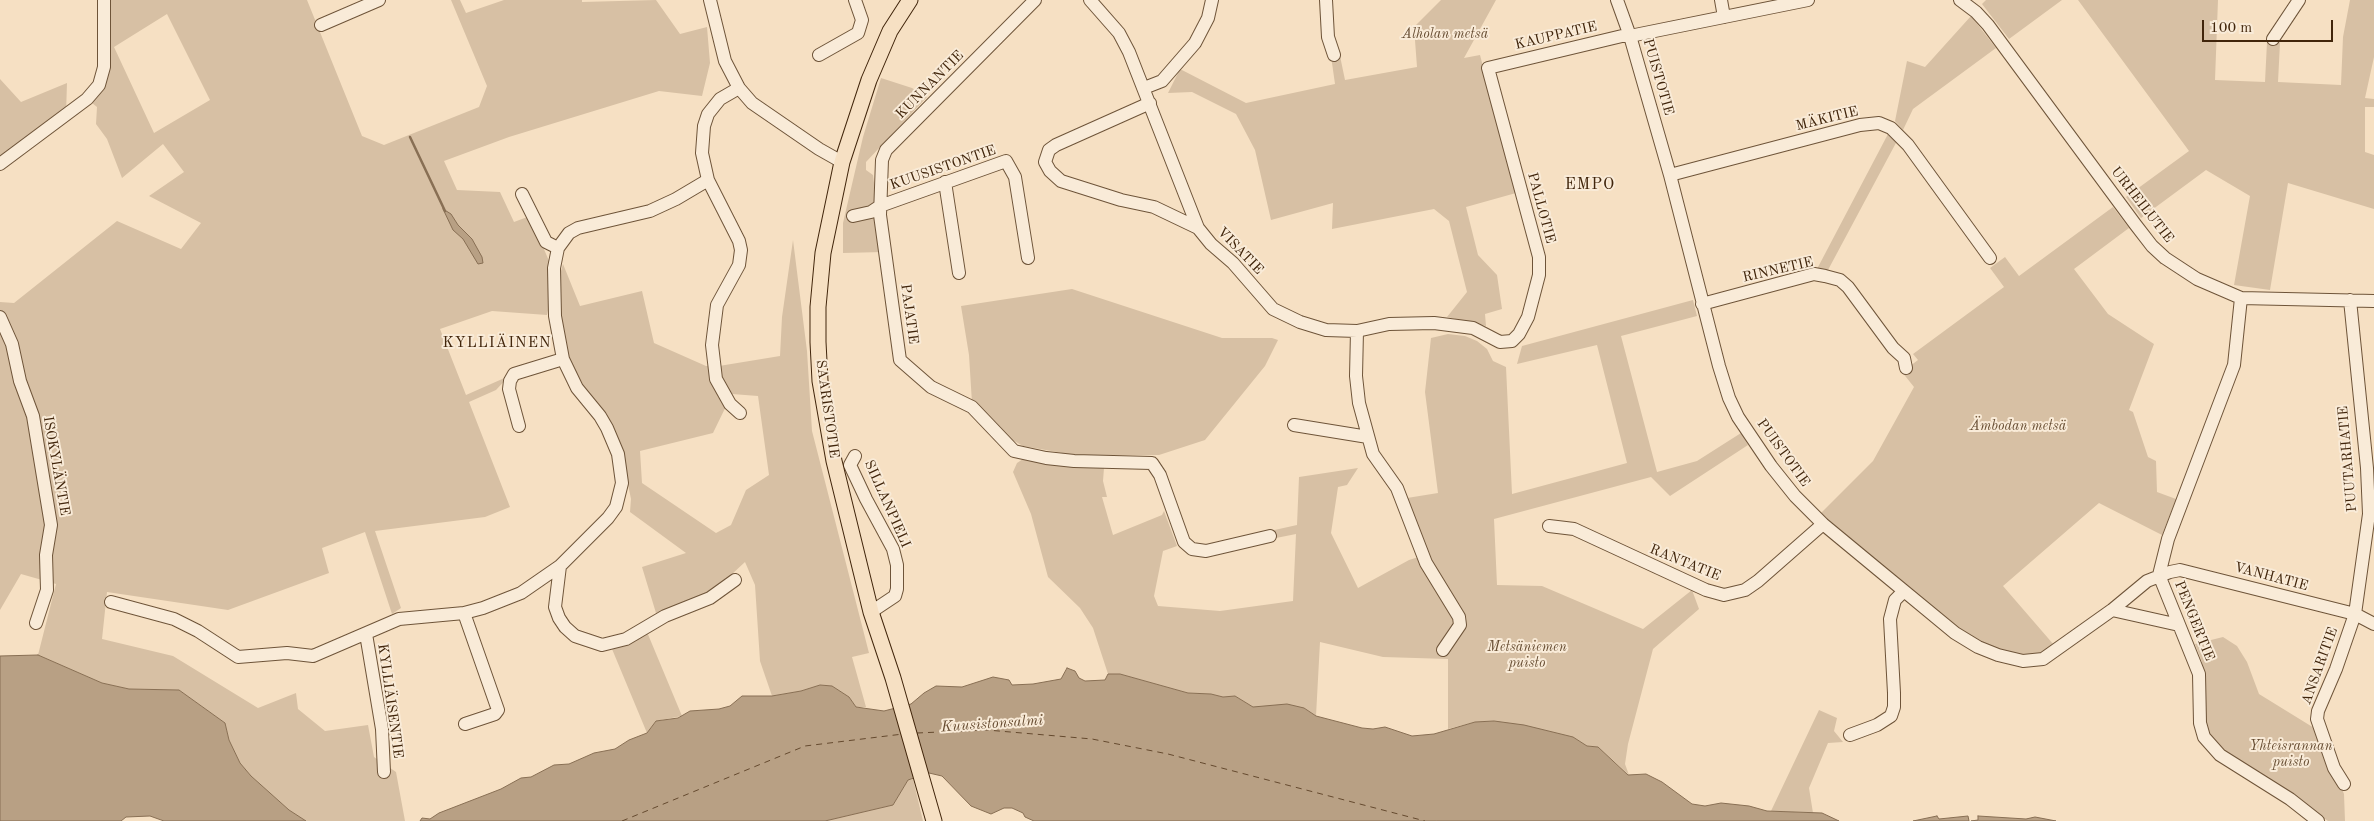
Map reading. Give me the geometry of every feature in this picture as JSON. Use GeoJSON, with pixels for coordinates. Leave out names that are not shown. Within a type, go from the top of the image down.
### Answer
{"type":"FeatureCollection","features":[{"type":"Feature","properties":{"kind":"main road","name":"SAARISTOTIE"},"geometry":{"type":"LineString","coordinates":[[910,0],[890,31],[868,80],[842,162],[823,253],[818,307],[820,381],[834,461],[871,612],[893,678],[934,821]]}},
{"type":"Feature","properties":{"kind":"street"},"geometry":{"type":"LineString","coordinates":[[0,164],[87,99],[99,85],[104,67],[104,0]]}},
{"type":"Feature","properties":{"kind":"street"},"geometry":{"type":"LineString","coordinates":[[320,24],[379,0]]}},
{"type":"Feature","properties":{"kind":"street"},"geometry":{"type":"LineString","coordinates":[[710,0],[725,61],[739,88],[757,107],[842,162]]}},
{"type":"Feature","properties":{"kind":"street"},"geometry":{"type":"LineString","coordinates":[[819,55],[858,33],[862,20],[855,0]]}},
{"type":"Feature","properties":{"kind":"street","name":"KUNNANTIE"},"geometry":{"type":"LineString","coordinates":[[880,206],[882,160],[886,150],[1035,0]]}},
{"type":"Feature","properties":{"kind":"street","name":"VISATIE"},"geometry":{"type":"LineString","coordinates":[[1090,0],[1119,33],[1144,88],[1198,228],[1211,244],[1233,263],[1273,309],[1313,327],[1357,331],[1391,324],[1434,323],[1473,328],[1500,342]]}},
{"type":"Feature","properties":{"kind":"street"},"geometry":{"type":"LineString","coordinates":[[1144,88],[1162,81],[1195,44],[1208,18],[1212,0]]}},
{"type":"Feature","properties":{"kind":"street"},"geometry":{"type":"LineString","coordinates":[[1326,0],[1328,36],[1334,55]]}},
{"type":"Feature","properties":{"kind":"street","name":"PUISTOTIE"},"geometry":{"type":"LineString","coordinates":[[1617,0],[1630,36],[1670,175],[1718,366],[1729,398],[1738,417],[1794,496],[1823,524],[1956,633],[1978,647],[1998,655],[2023,661],[2043,659],[2112,610],[2147,581],[2159,575]]}},
{"type":"Feature","properties":{"kind":"street"},"geometry":{"type":"LineString","coordinates":[[1721,0],[1724,17]]}},
{"type":"Feature","properties":{"kind":"street"},"geometry":{"type":"LineString","coordinates":[[1630,36],[1808,0]]}},
{"type":"Feature","properties":{"kind":"street","name":"URHEILUTIE"},"geometry":{"type":"LineString","coordinates":[[1960,0],[1976,12],[2002,43],[2152,246],[2165,258],[2197,279],[2241,298],[2374,301]]}},
{"type":"Feature","properties":{"kind":"street"},"geometry":{"type":"LineString","coordinates":[[2272,39],[2299,0]]}},
{"type":"Feature","properties":{"kind":"street","name":"KAUPPATIE"},"geometry":{"type":"LineString","coordinates":[[1488,68],[1622,36],[1630,36]]}},
{"type":"Feature","properties":{"kind":"street","name":"PALLOTIE"},"geometry":{"type":"LineString","coordinates":[[1488,68],[1539,257],[1539,275],[1528,317],[1519,334],[1512,341],[1500,342]]}},
{"type":"Feature","properties":{"kind":"street"},"geometry":{"type":"LineString","coordinates":[[739,88],[720,99],[708,114],[702,147],[708,180],[739,241],[741,250],[739,265],[717,305],[712,345],[716,379],[730,404],[740,413]]}},
{"type":"Feature","properties":{"kind":"street"},"geometry":{"type":"LineString","coordinates":[[1150,103],[1056,145],[1049,150],[1046,162],[1050,171],[1061,181],[1121,200],[1154,207],[1198,228]]}},
{"type":"Feature","properties":{"kind":"street","name":"MÄKITIE"},"geometry":{"type":"LineString","coordinates":[[1670,175],[1860,125],[1879,123],[1891,128],[1908,145],[1990,258]]}},
{"type":"Feature","properties":{"kind":"street","name":"KUUSISTONTIE"},"geometry":{"type":"LineString","coordinates":[[853,216],[872,212],[880,206],[1006,161],[1015,177],[1028,258]]}},
{"type":"Feature","properties":{"kind":"street"},"geometry":{"type":"LineString","coordinates":[[522,194],[546,242],[558,248],[568,233],[578,228],[650,211],[676,199],[708,180]]}},
{"type":"Feature","properties":{"kind":"street"},"geometry":{"type":"LineString","coordinates":[[945,182],[959,273]]}},
{"type":"Feature","properties":{"kind":"street","name":"PAJATIE"},"geometry":{"type":"LineString","coordinates":[[880,206],[900,360],[930,387],[972,407],[1014,451],[1074,461],[1152,463],[1160,475],[1184,542],[1198,551],[1270,536]]}},
{"type":"Feature","properties":{"kind":"street","name":"KYLLIÄISENTIE"},"geometry":{"type":"LineString","coordinates":[[111,602],[174,619],[198,631],[238,657],[287,653],[313,656],[405,618],[464,613],[483,608],[521,593],[560,566],[608,518],[616,507],[622,483],[618,454],[607,428],[600,416],[577,388],[568,373],[563,359],[555,316],[554,268],[558,248]]}},
{"type":"Feature","properties":{"kind":"street","name":"RINNETIE"},"geometry":{"type":"LineString","coordinates":[[1702,304],[1814,274],[1840,280],[1893,348],[1904,358],[1906,368]]}},
{"type":"Feature","properties":{"kind":"street","name":"PENGERTIE"},"geometry":{"type":"LineString","coordinates":[[2241,298],[2234,365],[2168,539],[2159,575],[2189,645],[2199,674],[2200,723],[2204,737],[2220,755],[2290,799],[2318,821]]}},
{"type":"Feature","properties":{"kind":"street","name":"PUUTARHATIE"},"geometry":{"type":"LineString","coordinates":[[2350,300],[2367,468],[2368,514],[2355,614]]}},
{"type":"Feature","properties":{"kind":"street","name":"ISOKYLÄNTIE"},"geometry":{"type":"LineString","coordinates":[[0,317],[12,344],[20,382],[33,416],[51,525],[46,555],[47,590],[36,623]]}},
{"type":"Feature","properties":{"kind":"street"},"geometry":{"type":"LineString","coordinates":[[1357,331],[1356,376],[1359,403],[1373,454],[1397,488],[1426,563],[1459,617],[1460,626],[1443,650]]}},
{"type":"Feature","properties":{"kind":"street"},"geometry":{"type":"LineString","coordinates":[[519,426],[509,390],[510,381],[514,374],[563,359]]}},
{"type":"Feature","properties":{"kind":"street"},"geometry":{"type":"LineString","coordinates":[[1294,425],[1368,437]]}},
{"type":"Feature","properties":{"kind":"street","name":"SILLANPIELI"},"geometry":{"type":"LineString","coordinates":[[855,456],[850,465],[893,549],[897,566],[897,590],[895,596],[871,612]]}},
{"type":"Feature","properties":{"kind":"street","name":"RANTATIE"},"geometry":{"type":"LineString","coordinates":[[1549,526],[1574,529],[1690,583],[1724,595],[1745,590],[1758,581],[1823,524]]}},
{"type":"Feature","properties":{"kind":"street"},"geometry":{"type":"LineString","coordinates":[[560,566],[555,607],[558,618],[575,636],[602,645],[626,639],[665,616],[710,598],[735,580]]}},
{"type":"Feature","properties":{"kind":"street","name":"VANHATIE"},"geometry":{"type":"LineString","coordinates":[[2159,575],[2180,570],[2192,572],[2355,614],[2374,624]]}},
{"type":"Feature","properties":{"kind":"street"},"geometry":{"type":"LineString","coordinates":[[1850,735],[1877,725],[1891,716],[1894,707],[1894,693],[1890,619],[1896,600],[1904,591]]}},
{"type":"Feature","properties":{"kind":"street"},"geometry":{"type":"LineString","coordinates":[[2112,610],[2179,625]]}},
{"type":"Feature","properties":{"kind":"street"},"geometry":{"type":"LineString","coordinates":[[464,613],[498,710],[495,714],[465,724]]}},
{"type":"Feature","properties":{"kind":"street","name":"ANSARITIE"},"geometry":{"type":"LineString","coordinates":[[2344,784],[2334,768],[2317,719],[2318,711],[2336,669],[2355,614]]}},
{"type":"Feature","properties":{"kind":"street","name":"KYLLIÄISENTIE"},"geometry":{"type":"LineString","coordinates":[[366,634],[382,729],[384,772]]}},
{"type":"Feature","properties":{"kind":"green space"},"geometry":{"type":"Polygon","coordinates":[[[104,0],[307,0],[362,136],[384,145],[479,107],[487,86],[451,0],[460,0],[466,13],[504,0],[582,0],[582,2],[656,0],[680,34],[707,27],[710,63],[702,96],[659,91],[509,137],[444,161],[457,190],[500,192],[514,222],[530,216],[549,261],[551,296],[547,315],[492,311],[440,329],[466,395],[509,376],[496,390],[469,402],[510,507],[485,517],[375,531],[401,608],[392,614],[365,532],[322,548],[329,573],[228,610],[107,592],[102,639],[173,656],[258,708],[296,693],[298,709],[325,731],[368,725],[374,757],[396,772],[405,821],[306,821],[289,810],[251,776],[240,763],[229,740],[225,723],[179,690],[129,689],[102,683],[38,655],[56,584],[21,574],[0,610],[0,302],[14,303],[117,221],[181,249],[201,223],[149,196],[184,172],[163,144],[122,178],[107,139],[96,124],[97,107],[87,99],[99,85],[104,0]],[[167,14],[114,47],[154,133],[210,100],[167,14]]]}},
{"type":"Feature","properties":{"kind":"green space","name":"Alholan metsä"},"geometry":{"type":"Polygon","coordinates":[[[1441,0],[1496,0],[1464,58],[1480,55],[1516,193],[1466,207],[1478,255],[1497,275],[1502,309],[1485,314],[1486,326],[1447,317],[1467,292],[1449,221],[1434,209],[1332,229],[1333,203],[1271,220],[1255,150],[1236,114],[1192,92],[1168,93],[1180,69],[1246,103],[1335,84],[1331,56],[1340,56],[1345,80],[1417,67],[1414,27],[1441,0]]]}},
{"type":"Feature","properties":{"kind":"green space"},"geometry":{"type":"Polygon","coordinates":[[[1986,0],[2062,0],[2009,39],[1982,4],[1986,0]]]}},
{"type":"Feature","properties":{"kind":"green space"},"geometry":{"type":"Polygon","coordinates":[[[2078,0],[2218,0],[2215,80],[2265,82],[2267,42],[2280,43],[2278,82],[2341,85],[2343,37],[2350,0],[2374,0],[2374,57],[2365,98],[2374,99],[2374,107],[2365,107],[2365,152],[2374,155],[2374,209],[2288,183],[2270,290],[2234,285],[2250,196],[2206,170],[2141,218],[2126,197],[2189,151],[2078,0]]]}},
{"type":"Feature","properties":{"kind":"green space"},"geometry":{"type":"Polygon","coordinates":[[[1971,16],[1996,48],[1913,109],[1903,130],[1895,121],[1907,61],[1925,67],[1971,16]]]}},
{"type":"Feature","properties":{"kind":"green space"},"geometry":{"type":"Polygon","coordinates":[[[881,78],[912,88],[927,97],[866,162],[866,170],[873,175],[883,252],[843,253],[843,223],[863,137],[881,78]]]}},
{"type":"Feature","properties":{"kind":"green space"},"geometry":{"type":"Polygon","coordinates":[[[0,79],[21,102],[67,83],[66,114],[0,164],[0,79]]]}},
{"type":"Feature","properties":{"kind":"green space"},"geometry":{"type":"Polygon","coordinates":[[[1888,134],[1897,141],[1828,270],[1817,269],[1888,134]]]}},
{"type":"Feature","properties":{"kind":"green space","name":"Ämbodan metsä"},"geometry":{"type":"Polygon","coordinates":[[[2113,207],[2129,228],[2074,269],[2108,314],[2154,344],[2129,410],[2133,412],[2148,457],[2156,461],[2157,492],[2176,499],[2162,535],[2099,503],[2003,586],[2054,645],[2040,653],[2025,655],[2008,653],[1986,646],[1946,620],[1821,513],[1873,461],[1914,387],[1902,372],[1918,360],[1913,354],[2004,287],[1990,268],[2005,257],[2019,276],[2113,207]]]}},
{"type":"Feature","properties":{"kind":"green space"},"geometry":{"type":"Polygon","coordinates":[[[793,240],[807,351],[812,431],[869,653],[852,657],[866,707],[856,707],[849,697],[832,686],[820,685],[801,691],[772,696],[760,661],[755,585],[745,562],[717,588],[704,596],[656,613],[642,567],[686,553],[630,512],[631,499],[625,470],[598,406],[575,374],[567,358],[559,308],[559,278],[563,264],[580,306],[642,291],[654,343],[706,366],[719,366],[780,356],[782,317],[793,240]],[[732,394],[713,433],[640,451],[642,483],[716,533],[731,525],[746,490],[769,475],[758,396],[732,394]]]}},
{"type":"Feature","properties":{"kind":"green space"},"geometry":{"type":"Polygon","coordinates":[[[1072,289],[1222,338],[1272,338],[1278,340],[1265,366],[1205,440],[1159,455],[1074,455],[1023,446],[1009,438],[972,403],[969,355],[961,306],[1072,289]]]}},
{"type":"Feature","properties":{"kind":"green space","name":"Metsäniemen puisto"},"geometry":{"type":"Polygon","coordinates":[[[1693,300],[1697,316],[1621,336],[1657,472],[1697,461],[1741,433],[1748,445],[1670,496],[1651,477],[1494,519],[1497,585],[1542,586],[1643,629],[1692,590],[1699,609],[1653,649],[1628,744],[1625,764],[1629,775],[1598,747],[1587,746],[1573,737],[1494,721],[1475,722],[1448,729],[1448,659],[1383,657],[1320,642],[1316,716],[1304,708],[1253,707],[1235,696],[1223,697],[1211,694],[1188,693],[1120,674],[1108,674],[1093,628],[1080,608],[1048,577],[1031,514],[1013,472],[1017,463],[1023,459],[1104,468],[1103,481],[1107,497],[1102,497],[1113,535],[1162,515],[1164,511],[1177,546],[1163,551],[1154,596],[1158,606],[1220,611],[1293,601],[1296,534],[1271,539],[1270,531],[1297,525],[1299,477],[1358,468],[1347,485],[1338,487],[1331,533],[1358,588],[1409,560],[1428,554],[1407,498],[1438,493],[1425,392],[1431,338],[1448,334],[1465,336],[1477,341],[1487,349],[1493,361],[1506,367],[1512,494],[1627,463],[1597,345],[1517,364],[1522,346],[1693,300]]]}},
{"type":"Feature","properties":{"kind":"green space"},"geometry":{"type":"Polygon","coordinates":[[[647,632],[682,716],[656,721],[647,733],[612,649],[647,632]]]}},
{"type":"Feature","properties":{"kind":"green space","name":"Yhteisrannan puisto"},"geometry":{"type":"Polygon","coordinates":[[[2223,637],[2237,646],[2247,662],[2259,694],[2319,731],[2344,794],[2345,821],[2328,821],[2221,748],[2210,734],[2205,723],[2202,662],[2195,644],[2223,637]]]}},
{"type":"Feature","properties":{"kind":"green space"},"geometry":{"type":"Polygon","coordinates":[[[1819,710],[1837,718],[1834,731],[1843,742],[1828,743],[1809,788],[1813,813],[1771,811],[1819,710]]]}},
{"type":"Feature","properties":{"kind":"green space"},"geometry":{"type":"Polygon","coordinates":[[[913,779],[923,821],[825,821],[893,805],[908,780],[913,779]]]}},
{"type":"Feature","properties":{"kind":"water"},"geometry":{"type":"Polygon","coordinates":[[[443,209],[451,214],[458,225],[472,239],[482,257],[483,263],[478,264],[463,239],[453,230],[443,209]]]}},
{"type":"Feature","properties":{"kind":"water"},"geometry":{"type":"Polygon","coordinates":[[[38,655],[102,683],[129,689],[179,690],[225,723],[229,740],[240,763],[251,776],[289,810],[306,821],[164,821],[150,816],[126,817],[121,821],[0,821],[0,656],[38,655]]]}},
{"type":"Feature","properties":{"kind":"water","name":"Kuusistonsalmi"},"geometry":{"type":"Polygon","coordinates":[[[1067,668],[1075,671],[1079,678],[1085,681],[1105,680],[1108,674],[1120,674],[1188,693],[1211,694],[1223,697],[1235,696],[1253,707],[1287,704],[1304,708],[1316,716],[1362,728],[1385,727],[1412,736],[1434,734],[1475,722],[1494,721],[1524,725],[1573,737],[1587,746],[1598,747],[1628,775],[1646,774],[1662,782],[1692,804],[1705,806],[1721,803],[1749,806],[1767,811],[1822,813],[1839,821],[1034,821],[1012,808],[1004,808],[991,814],[971,806],[942,776],[929,773],[908,780],[893,805],[825,821],[420,821],[422,818],[430,819],[439,813],[501,789],[521,778],[531,777],[554,765],[569,764],[594,753],[615,749],[629,740],[647,733],[656,721],[678,718],[690,711],[719,709],[730,706],[742,696],[772,696],[801,691],[820,685],[832,686],[849,697],[856,707],[884,711],[911,704],[936,686],[962,687],[993,677],[1009,680],[1012,685],[1033,684],[1061,679],[1067,668]]]}},
{"type":"Feature","properties":{"kind":"water"},"geometry":{"type":"Polygon","coordinates":[[[1937,816],[1939,819],[1968,816],[1969,821],[1913,821],[1937,816]]]}},
{"type":"Feature","properties":{"kind":"water"},"geometry":{"type":"Polygon","coordinates":[[[1978,816],[2026,819],[2035,817],[2056,821],[1971,821],[1978,820],[1978,816]]]}},
{"type":"Feature","properties":{"kind":"waterway"},"geometry":{"type":"LineString","coordinates":[[410,137],[445,211]]}},
{"type":"Feature","properties":{"kind":"ferry route"},"geometry":{"type":"LineString","coordinates":[[917,733],[987,730],[1092,739],[1168,754],[1425,821]]}},
{"type":"Feature","properties":{"kind":"ferry route"},"geometry":{"type":"LineString","coordinates":[[622,821],[805,746],[903,734]]}},
{"type":"Feature","properties":{"kind":"district","name":"EMPO"},"geometry":{"type":"Point","coordinates":[1590,185]}},
{"type":"Feature","properties":{"kind":"district","name":"KYLLIÄINEN"},"geometry":{"type":"Point","coordinates":[497,343]}}]}
